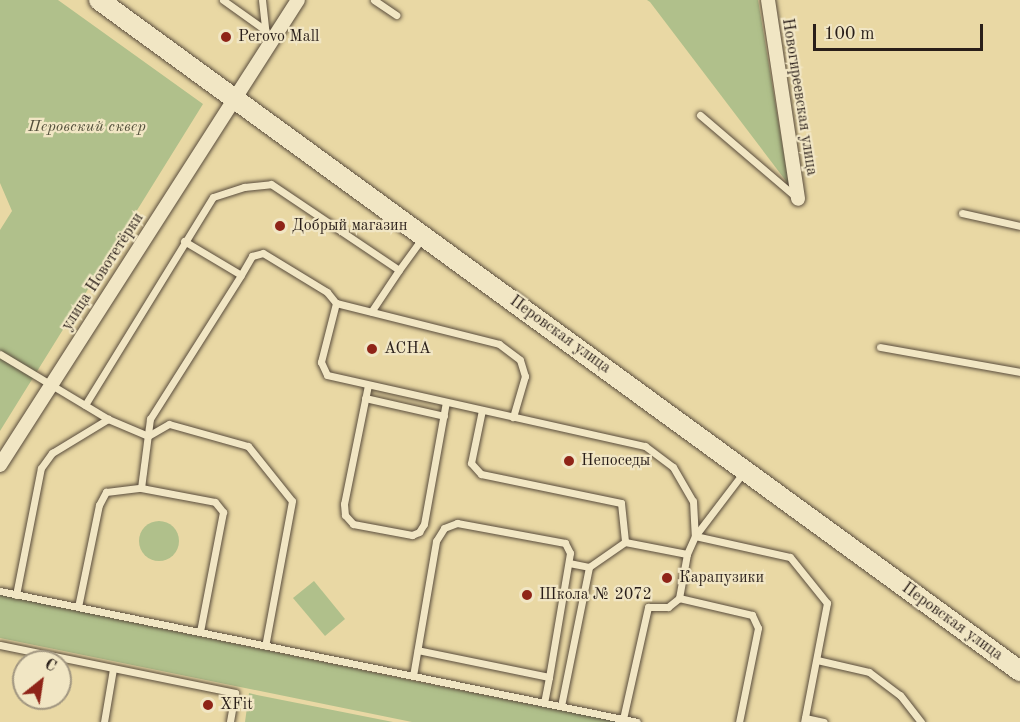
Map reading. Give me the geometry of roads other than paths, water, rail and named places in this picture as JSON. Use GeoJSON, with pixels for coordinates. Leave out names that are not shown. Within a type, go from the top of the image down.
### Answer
{"type":"FeatureCollection","features":[{"type":"Feature","properties":{"kind":"main road","name":"Перовская улица"},"geometry":{"type":"LineString","coordinates":[[99,0],[1020,671]]}},
{"type":"Feature","properties":{"kind":"street","name":"улица Новотетёрки"},"geometry":{"type":"LineString","coordinates":[[0,465],[298,0]]}},
{"type":"Feature","properties":{"kind":"street","name":"Новогиреевская улица"},"geometry":{"type":"LineString","coordinates":[[768,0],[798,199]]}},
{"type":"Feature","properties":{"kind":"lane"},"geometry":{"type":"LineString","coordinates":[[224,0],[266,30]]}},
{"type":"Feature","properties":{"kind":"lane"},"geometry":{"type":"LineString","coordinates":[[262,0],[267,48]]}},
{"type":"Feature","properties":{"kind":"lane"},"geometry":{"type":"LineString","coordinates":[[374,0],[396,15]]}},
{"type":"Feature","properties":{"kind":"lane"},"geometry":{"type":"LineString","coordinates":[[700,115],[798,199]]}},
{"type":"Feature","properties":{"kind":"lane"},"geometry":{"type":"LineString","coordinates":[[85,405],[213,197],[244,187],[271,184],[399,270]]}},
{"type":"Feature","properties":{"kind":"lane"},"geometry":{"type":"LineString","coordinates":[[962,213],[1020,226]]}},
{"type":"Feature","properties":{"kind":"lane"},"geometry":{"type":"LineString","coordinates":[[371,312],[423,236]]}},
{"type":"Feature","properties":{"kind":"lane"},"geometry":{"type":"LineString","coordinates":[[184,241],[241,275]]}},
{"type":"Feature","properties":{"kind":"lane"},"geometry":{"type":"LineString","coordinates":[[141,488],[150,419],[252,256],[263,253],[327,292],[336,303],[499,344],[520,360],[525,376],[513,417]]}},
{"type":"Feature","properties":{"kind":"lane"},"geometry":{"type":"LineString","coordinates":[[336,303],[321,362],[327,375],[645,446],[672,467],[693,501],[695,536]]}},
{"type":"Feature","properties":{"kind":"lane"},"geometry":{"type":"LineString","coordinates":[[880,347],[1020,372]]}},
{"type":"Feature","properties":{"kind":"lane"},"geometry":{"type":"LineString","coordinates":[[0,354],[108,420],[148,436]]}},
{"type":"Feature","properties":{"kind":"lane"},"geometry":{"type":"LineString","coordinates":[[368,385],[344,504],[345,515],[353,524],[412,535],[419,532],[424,524],[446,402]]}},
{"type":"Feature","properties":{"kind":"lane"},"geometry":{"type":"LineString","coordinates":[[365,398],[444,416]]}},
{"type":"Feature","properties":{"kind":"lane"},"geometry":{"type":"LineString","coordinates":[[482,410],[471,463],[481,474],[621,503],[625,542]]}},
{"type":"Feature","properties":{"kind":"lane"},"geometry":{"type":"LineString","coordinates":[[16,595],[41,468],[52,453],[108,420]]}},
{"type":"Feature","properties":{"kind":"lane"},"geometry":{"type":"LineString","coordinates":[[148,436],[169,424],[248,446],[292,501],[265,645]]}},
{"type":"Feature","properties":{"kind":"lane"},"geometry":{"type":"LineString","coordinates":[[623,719],[648,607],[668,607],[679,598],[687,554],[695,536],[745,470]]}},
{"type":"Feature","properties":{"kind":"lane"},"geometry":{"type":"LineString","coordinates":[[78,607],[99,505],[106,492],[126,492],[141,488],[215,502],[223,512],[200,632]]}},
{"type":"Feature","properties":{"kind":"lane"},"geometry":{"type":"LineString","coordinates":[[413,676],[436,541],[444,528],[457,523],[566,543],[569,563],[544,703]]}},
{"type":"Feature","properties":{"kind":"lane"},"geometry":{"type":"LineString","coordinates":[[695,536],[790,557],[827,603],[804,720],[824,722]]}},
{"type":"Feature","properties":{"kind":"lane"},"geometry":{"type":"LineString","coordinates":[[561,706],[589,567],[625,542],[687,554]]}},
{"type":"Feature","properties":{"kind":"lane"},"geometry":{"type":"LineString","coordinates":[[569,563],[589,567]]}},
{"type":"Feature","properties":{"kind":"lane"},"geometry":{"type":"LineString","coordinates":[[0,591],[637,722]]}},
{"type":"Feature","properties":{"kind":"lane"},"geometry":{"type":"LineString","coordinates":[[679,598],[752,615],[758,628],[739,722]]}},
{"type":"Feature","properties":{"kind":"lane"},"geometry":{"type":"LineString","coordinates":[[0,645],[235,693],[230,722]]}},
{"type":"Feature","properties":{"kind":"lane"},"geometry":{"type":"LineString","coordinates":[[418,650],[549,677]]}},
{"type":"Feature","properties":{"kind":"lane"},"geometry":{"type":"LineString","coordinates":[[817,660],[870,672],[900,695],[921,722]]}},
{"type":"Feature","properties":{"kind":"lane"},"geometry":{"type":"LineString","coordinates":[[104,722],[113,669]]}},
{"type":"Feature","properties":{"kind":"place","name":"Perovo Mall"},"geometry":{"type":"Point","coordinates":[226,37]}},
{"type":"Feature","properties":{"kind":"place","name":"Добрый магазин"},"geometry":{"type":"Point","coordinates":[280,226]}},
{"type":"Feature","properties":{"kind":"place","name":"АСНА"},"geometry":{"type":"Point","coordinates":[372,349]}},
{"type":"Feature","properties":{"kind":"place","name":"Непоседы"},"geometry":{"type":"Point","coordinates":[569,461]}},
{"type":"Feature","properties":{"kind":"place","name":"Карапузики"},"geometry":{"type":"Point","coordinates":[667,578]}},
{"type":"Feature","properties":{"kind":"place","name":"Школа № 2072"},"geometry":{"type":"Point","coordinates":[527,595]}},
{"type":"Feature","properties":{"kind":"place","name":"XFit"},"geometry":{"type":"Point","coordinates":[208,705]}},
{"type":"Feature","properties":{"kind":"park label","name":"Перовский сквер"},"geometry":{"type":"Point","coordinates":[87,127]}}]}
